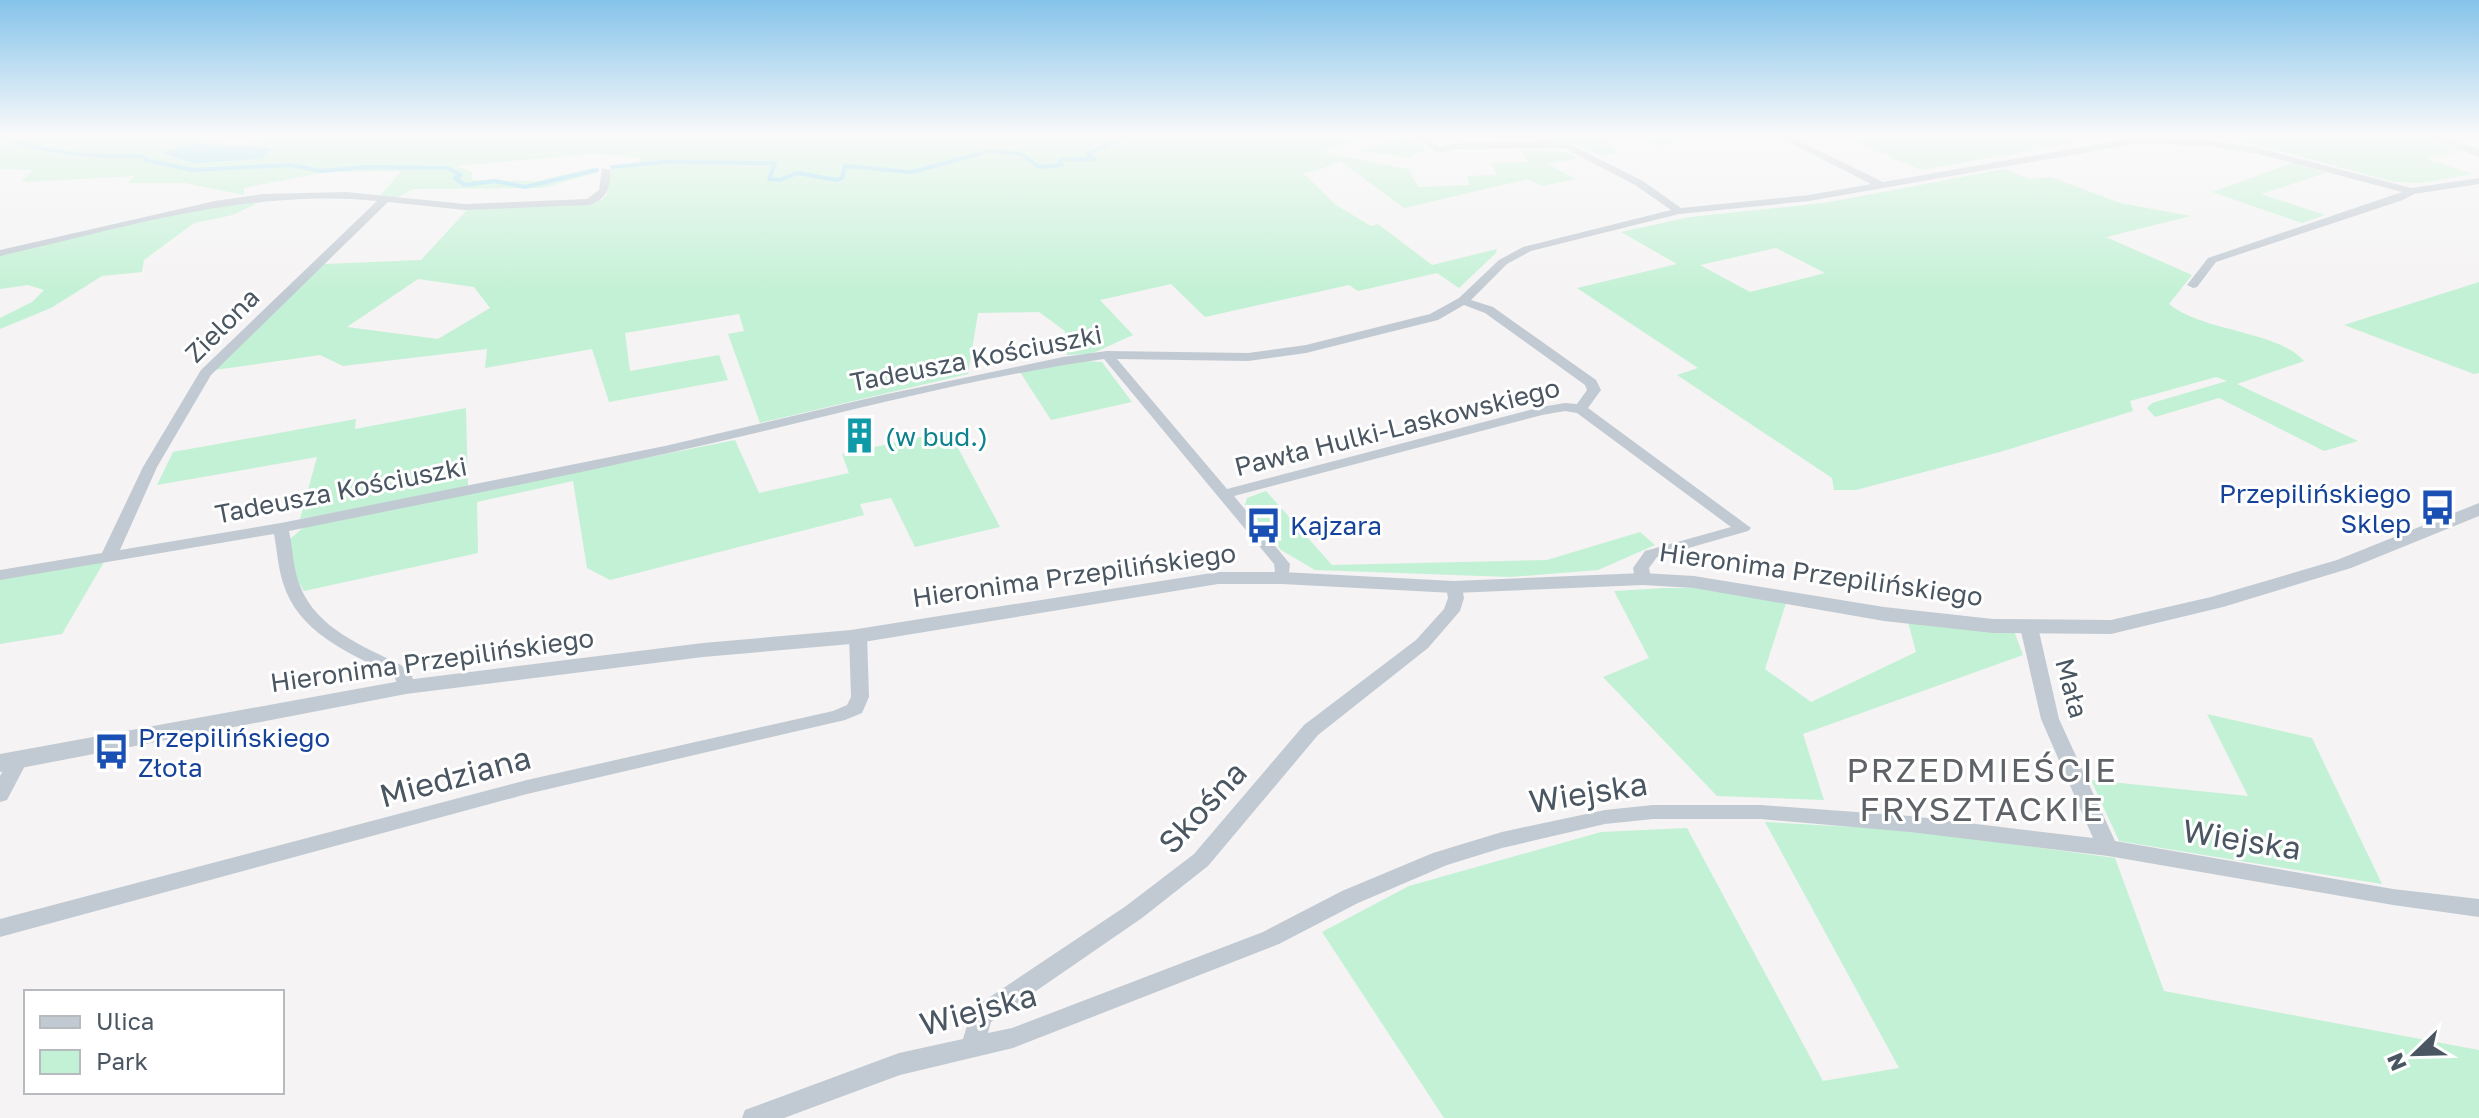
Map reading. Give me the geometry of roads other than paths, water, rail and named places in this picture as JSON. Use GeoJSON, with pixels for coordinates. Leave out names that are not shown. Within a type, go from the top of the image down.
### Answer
{"type":"FeatureCollection","features":[{"type":"Feature","properties":{"kind":"street"},"geometry":{"type":"LineString","coordinates":[[0,253],[241,199],[306,195],[465,207],[589,202],[601,198],[604,188]]}},
{"type":"Feature","properties":{"kind":"street"},"geometry":{"type":"LineString","coordinates":[[1646,188],[1679,211]]}},
{"type":"Feature","properties":{"kind":"street","name":"Tadeusza Kościuszki"},"geometry":{"type":"LineString","coordinates":[[0,575],[281,528],[665,450],[968,380],[1107,355],[1248,357],[1306,349],[1434,317],[1463,301],[1503,262],[1527,249],[1679,211],[1789,201],[1863,188]]}},
{"type":"Feature","properties":{"kind":"street","name":"Tadeusza Kościuszki"},"geometry":{"type":"LineString","coordinates":[[2400,188],[2411,191]]}},
{"type":"Feature","properties":{"kind":"street"},"geometry":{"type":"LineString","coordinates":[[2193,285],[2212,260],[2399,198],[2411,191],[2430,188]]}},
{"type":"Feature","properties":{"kind":"street","name":"Zielona"},"geometry":{"type":"LineString","coordinates":[[109,556],[150,467],[206,373],[385,199]]}},
{"type":"Feature","properties":{"kind":"street"},"geometry":{"type":"LineString","coordinates":[[1463,301],[1489,310],[1591,383],[1594,390],[1581,409],[1743,528],[1651,554],[1641,568],[1643,579]]}},
{"type":"Feature","properties":{"kind":"street"},"geometry":{"type":"LineString","coordinates":[[1107,355],[1282,564],[1282,578]]}},
{"type":"Feature","properties":{"kind":"street"},"geometry":{"type":"LineString","coordinates":[[1122,376],[1158,357]]}},
{"type":"Feature","properties":{"kind":"street","name":"Pawła Hulki-Laskowskiego"},"geometry":{"type":"LineString","coordinates":[[1224,494],[1541,411],[1565,407],[1581,409]]}},
{"type":"Feature","properties":{"kind":"street","name":"Hieronima Przepilińskiego"},"geometry":{"type":"LineString","coordinates":[[9,761],[406,687],[703,650],[858,635],[1218,578],[1282,578],[1454,587],[1643,579],[1724,586],[1884,614],[2029,627],[2111,627],[2216,602],[2344,564],[2479,509]]}},
{"type":"Feature","properties":{"kind":"street"},"geometry":{"type":"LineString","coordinates":[[281,528],[292,585],[310,618],[329,635],[395,669],[403,676],[406,687]]}},
{"type":"Feature","properties":{"kind":"street","name":"Skośna"},"geometry":{"type":"LineString","coordinates":[[974,1044],[980,1016],[1134,912],[1201,860],[1311,730],[1422,644],[1452,611],[1456,598],[1454,587]]}},
{"type":"Feature","properties":{"kind":"street","name":"Mała"},"geometry":{"type":"LineString","coordinates":[[2029,627],[2050,719],[2108,848]]}},
{"type":"Feature","properties":{"kind":"street","name":"Miedziana"},"geometry":{"type":"LineString","coordinates":[[0,928],[527,787],[838,716],[855,709],[860,697],[858,635]]}},
{"type":"Feature","properties":{"kind":"street"},"geometry":{"type":"LineString","coordinates":[[0,795],[9,761]]}},
{"type":"Feature","properties":{"kind":"street","name":"Wiejska"},"geometry":{"type":"LineString","coordinates":[[754,1118],[899,1064],[974,1044],[1013,1038],[1271,938],[1350,897],[1440,859],[1529,833],[1605,817],[1653,812],[1761,812],[1910,824],[2108,848],[2393,897],[2479,908]]}},
{"type":"Feature","properties":{"kind":"place","name":"(w bud.)"},"geometry":{"type":"Point","coordinates":[859,436]}},
{"type":"Feature","properties":{"kind":"place","name":"Przepilińskiego Sklep"},"geometry":{"type":"Point","coordinates":[2437,508]}},
{"type":"Feature","properties":{"kind":"place","name":"Kajzara"},"geometry":{"type":"Point","coordinates":[1264,525]}},
{"type":"Feature","properties":{"kind":"place","name":"Przepilińskiego Złota"},"geometry":{"type":"Point","coordinates":[112,752]}},
{"type":"Feature","properties":{"kind":"district","name":"PRZEDMIEŚCIE FRYSZTACKIE"},"geometry":{"type":"Point","coordinates":[1982,788]}}]}
